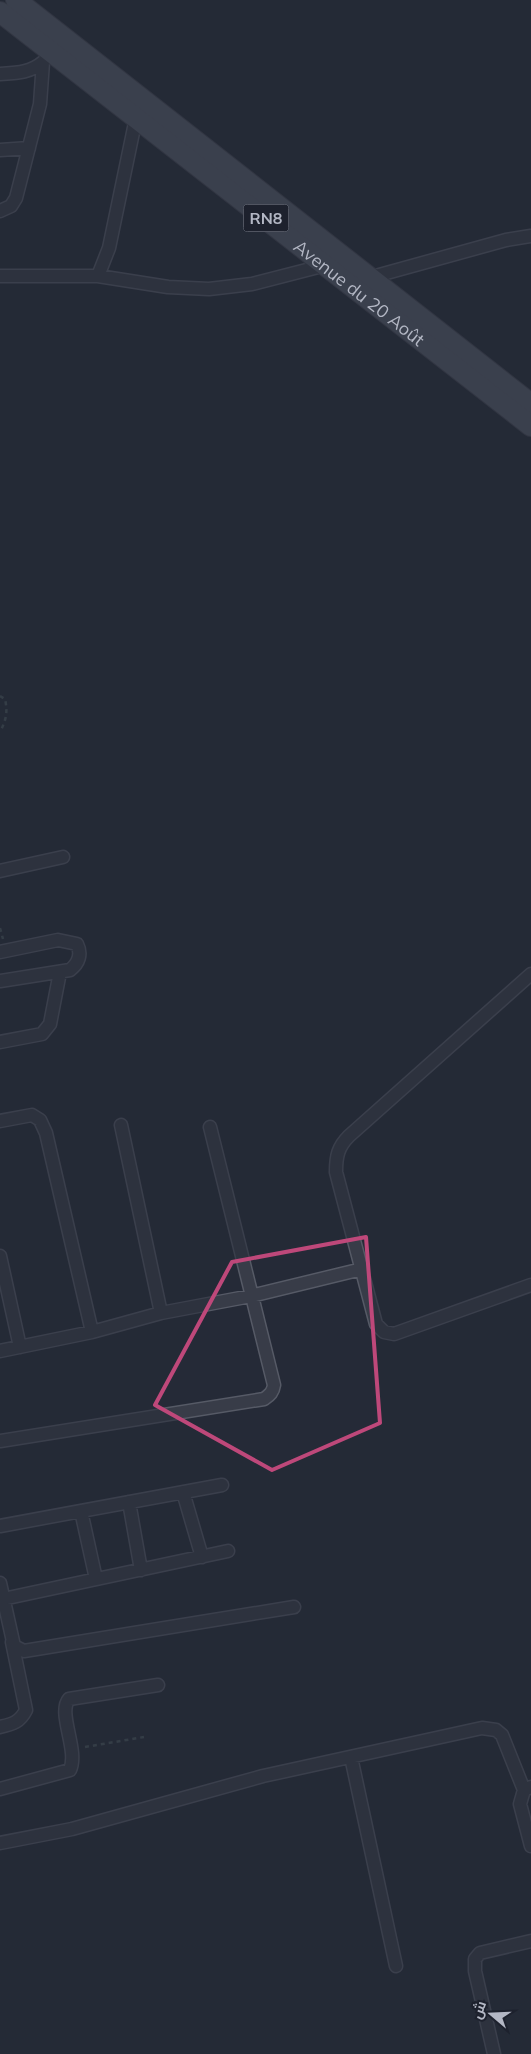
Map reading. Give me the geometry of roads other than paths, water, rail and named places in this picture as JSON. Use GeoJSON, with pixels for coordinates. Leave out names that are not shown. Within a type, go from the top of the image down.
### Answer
{"type":"FeatureCollection","features":[{"type":"Feature","properties":{"kind":"main road","name":"Avenue du 20 Août"},"geometry":{"type":"LineString","coordinates":[[16,0],[231,170],[372,277],[531,404]]}},
{"type":"Feature","properties":{"kind":"main road","name":"Avenue du 20 Août"},"geometry":{"type":"LineString","coordinates":[[0,12],[326,264],[531,426]]}},
{"type":"Feature","properties":{"kind":"street"},"geometry":{"type":"LineString","coordinates":[[0,74],[25,72],[34,69],[43,62],[40,104],[16,198],[11,206],[0,211]]}},
{"type":"Feature","properties":{"kind":"street"},"geometry":{"type":"LineString","coordinates":[[98,276],[109,248],[136,118]]}},
{"type":"Feature","properties":{"kind":"street"},"geometry":{"type":"LineString","coordinates":[[0,150],[29,148]]}},
{"type":"Feature","properties":{"kind":"street"},"geometry":{"type":"LineString","coordinates":[[372,277],[506,240],[531,236]]}},
{"type":"Feature","properties":{"kind":"street"},"geometry":{"type":"LineString","coordinates":[[0,276],[98,276],[168,287],[209,289],[252,284],[326,264]]}},
{"type":"Feature","properties":{"kind":"street"},"geometry":{"type":"LineString","coordinates":[[0,871],[63,857]]}},
{"type":"Feature","properties":{"kind":"street"},"geometry":{"type":"LineString","coordinates":[[0,952],[58,940],[77,944],[80,954],[76,966],[70,970],[0,981]]}},
{"type":"Feature","properties":{"kind":"street"},"geometry":{"type":"LineString","coordinates":[[0,1042],[42,1034],[47,1030],[50,1024],[60,972]]}},
{"type":"Feature","properties":{"kind":"street"},"geometry":{"type":"LineString","coordinates":[[531,974],[341,1144],[336,1156],[336,1172],[376,1324],[384,1332],[394,1334],[531,1285]]}},
{"type":"Feature","properties":{"kind":"street"},"geometry":{"type":"LineString","coordinates":[[0,1121],[32,1115],[40,1120],[46,1133],[92,1332]]}},
{"type":"Feature","properties":{"kind":"street"},"geometry":{"type":"LineString","coordinates":[[121,1125],[161,1313]]}},
{"type":"Feature","properties":{"kind":"street"},"geometry":{"type":"LineString","coordinates":[[0,1441],[264,1399],[273,1391],[274,1385],[210,1128]]}},
{"type":"Feature","properties":{"kind":"street"},"geometry":{"type":"LineString","coordinates":[[0,1256],[20,1346]]}},
{"type":"Feature","properties":{"kind":"street"},"geometry":{"type":"LineString","coordinates":[[0,1351],[92,1332],[161,1313],[251,1296],[362,1269]]}},
{"type":"Feature","properties":{"kind":"street"},"geometry":{"type":"LineString","coordinates":[[0,1526],[222,1485]]}},
{"type":"Feature","properties":{"kind":"street"},"geometry":{"type":"LineString","coordinates":[[184,1492],[202,1557]]}},
{"type":"Feature","properties":{"kind":"street"},"geometry":{"type":"LineString","coordinates":[[129,1502],[142,1570]]}},
{"type":"Feature","properties":{"kind":"street"},"geometry":{"type":"LineString","coordinates":[[81,1511],[96,1579]]}},
{"type":"Feature","properties":{"kind":"street"},"geometry":{"type":"LineString","coordinates":[[3,1599],[228,1551]]}},
{"type":"Feature","properties":{"kind":"street"},"geometry":{"type":"LineString","coordinates":[[0,1583],[26,1710],[22,1718],[16,1723],[0,1727]]}},
{"type":"Feature","properties":{"kind":"street"},"geometry":{"type":"LineString","coordinates":[[11,1636],[17,1648],[27,1651],[294,1607]]}},
{"type":"Feature","properties":{"kind":"street"},"geometry":{"type":"LineString","coordinates":[[0,1789],[68,1771],[72,1765],[72,1749],[65,1706],[69,1699],[158,1685]]}},
{"type":"Feature","properties":{"kind":"street"},"geometry":{"type":"LineString","coordinates":[[0,1843],[72,1830],[263,1776],[476,1729],[488,1728],[496,1730],[502,1735],[527,1788],[520,1804],[531,1846]]}},
{"type":"Feature","properties":{"kind":"street"},"geometry":{"type":"LineString","coordinates":[[351,1757],[396,1966]]}},
{"type":"Feature","properties":{"kind":"street"},"geometry":{"type":"LineString","coordinates":[[494,2054],[475,1971],[475,1959],[480,1953],[531,1941]]}}]}
